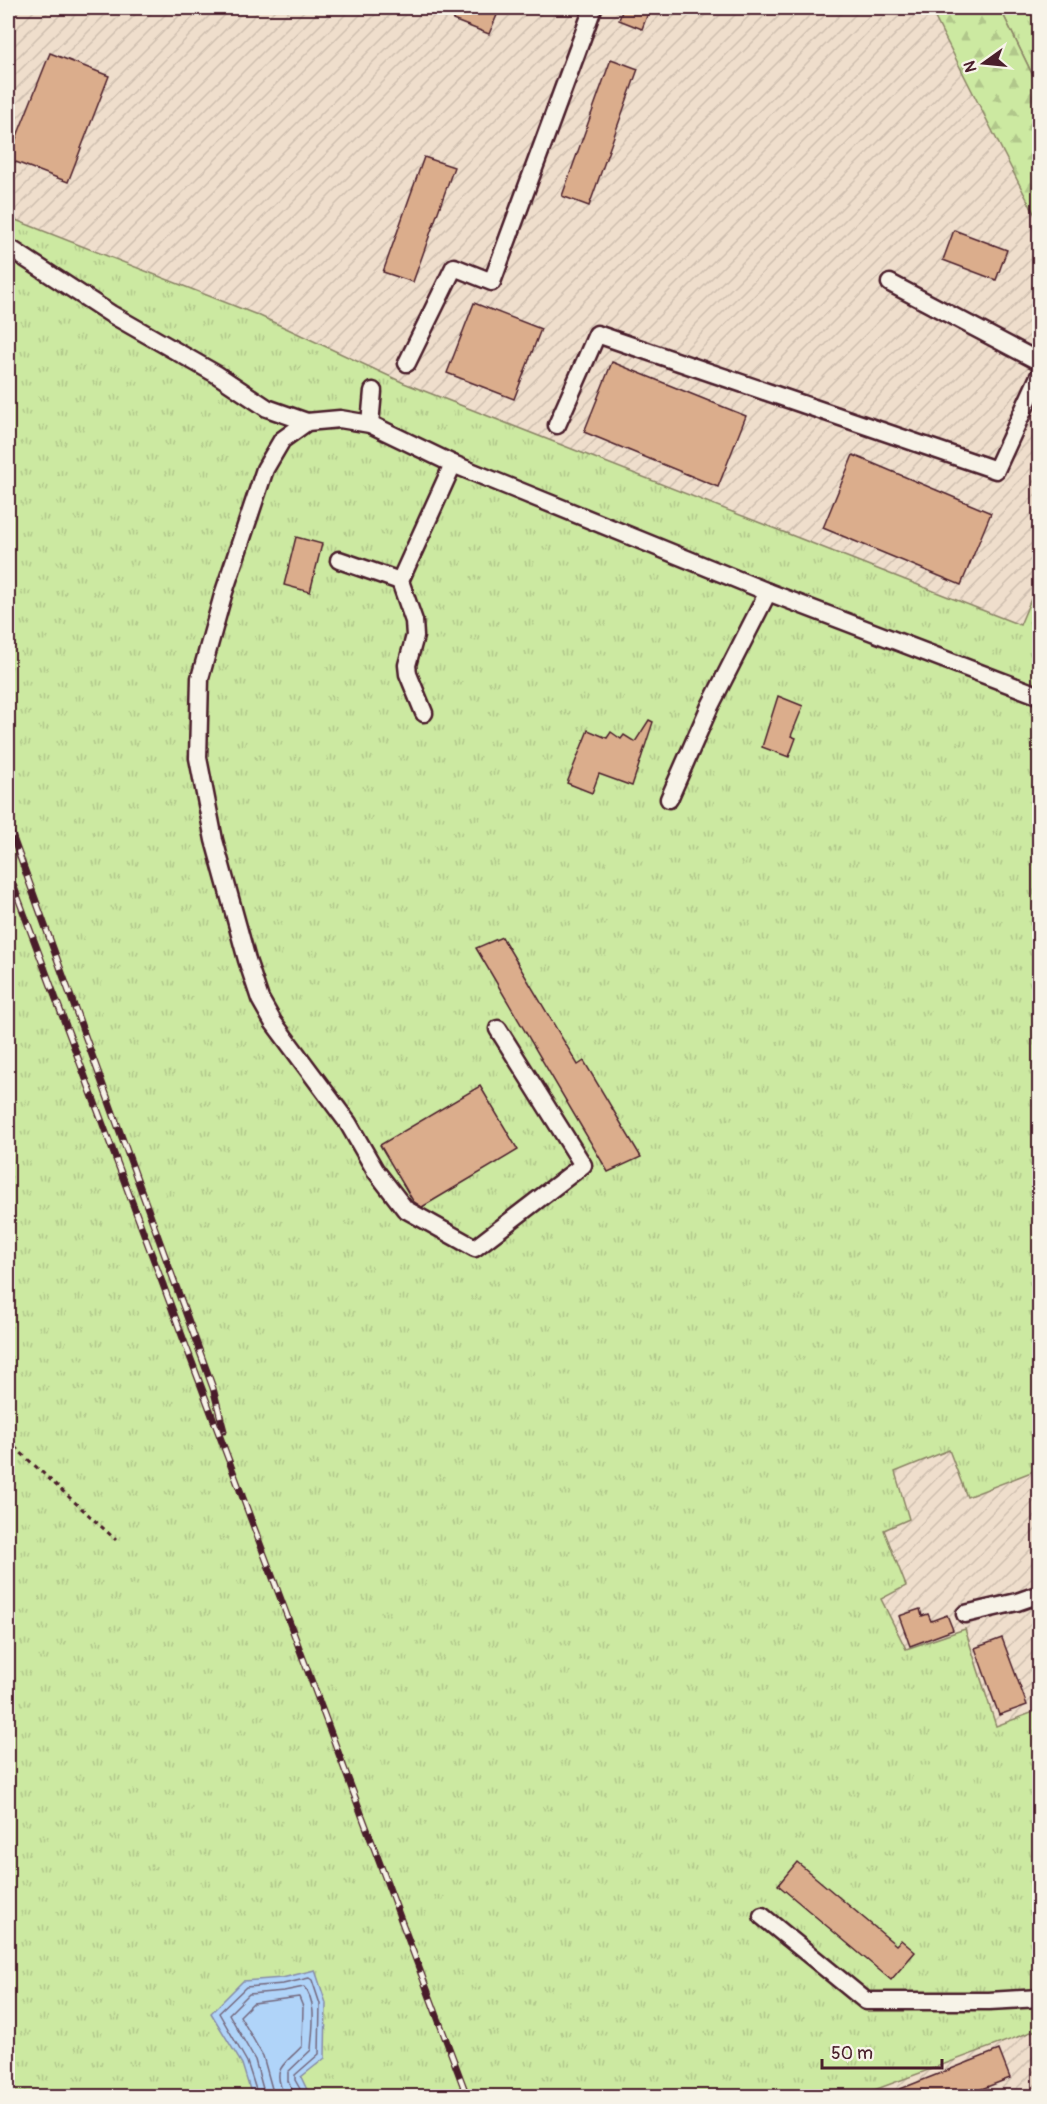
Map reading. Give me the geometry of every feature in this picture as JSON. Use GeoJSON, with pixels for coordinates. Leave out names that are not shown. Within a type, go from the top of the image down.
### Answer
{"type":"FeatureCollection","features":[{"type":"Feature","properties":{"kind":"street"},"geometry":{"type":"LineString","coordinates":[[407,363],[454,267],[492,282],[593,8]]}},
{"type":"Feature","properties":{"kind":"street"},"geometry":{"type":"LineString","coordinates":[[11,249],[111,315],[216,374],[267,408],[308,422],[340,419],[370,424],[453,464],[768,592],[1040,696]]}},
{"type":"Feature","properties":{"kind":"street"},"geometry":{"type":"LineString","coordinates":[[890,283],[1040,362]]}},
{"type":"Feature","properties":{"kind":"street"},"geometry":{"type":"LineString","coordinates":[[557,425],[597,334],[996,470],[1040,374]]}},
{"type":"Feature","properties":{"kind":"street"},"geometry":{"type":"LineString","coordinates":[[370,424],[373,391]]}},
{"type":"Feature","properties":{"kind":"street"},"geometry":{"type":"LineString","coordinates":[[308,422],[282,440],[265,469],[223,595],[200,678],[198,758],[214,840],[247,960],[260,999],[273,1022],[348,1123],[375,1170],[405,1209],[475,1248],[583,1165],[498,1029]]}},
{"type":"Feature","properties":{"kind":"street"},"geometry":{"type":"LineString","coordinates":[[424,713],[408,674],[407,665],[416,636],[414,621],[400,581],[453,464]]}},
{"type":"Feature","properties":{"kind":"street"},"geometry":{"type":"LineString","coordinates":[[339,560],[400,581]]}},
{"type":"Feature","properties":{"kind":"street"},"geometry":{"type":"LineString","coordinates":[[669,799],[710,706],[768,592]]}},
{"type":"Feature","properties":{"kind":"street"},"geometry":{"type":"LineString","coordinates":[[965,1614],[1017,1602],[1040,1594]]}},
{"type":"Feature","properties":{"kind":"street"},"geometry":{"type":"LineString","coordinates":[[762,1916],[866,2001],[989,2001],[1040,1998]]}},
{"type":"Feature","properties":{"kind":"path"},"geometry":{"type":"LineString","coordinates":[[8,1441],[116,1540]]}},
{"type":"Feature","properties":{"kind":"shaded area"},"geometry":{"type":"Polygon","coordinates":[[[8,8],[930,8],[1039,223],[1040,580],[1020,625],[404,383],[260,316],[8,217],[8,8]]]}},
{"type":"Feature","properties":{"kind":"shaded area"},"geometry":{"type":"Polygon","coordinates":[[[949,1450],[967,1497],[1039,1469],[1039,1711],[996,1726],[965,1630],[906,1649],[881,1599],[906,1586],[884,1530],[909,1519],[894,1472],[949,1450]]]}},
{"type":"Feature","properties":{"kind":"shaded area"},"geometry":{"type":"Polygon","coordinates":[[[1039,2029],[1039,2096],[858,2096],[1039,2029]]]}},
{"type":"Feature","properties":{"kind":"green space"},"geometry":{"type":"Polygon","coordinates":[[[930,8],[1000,8],[1039,88],[1039,223],[930,8]]]}},
{"type":"Feature","properties":{"kind":"green space"},"geometry":{"type":"Polygon","coordinates":[[[1000,8],[1039,8],[1039,88],[1000,8]]]}},
{"type":"Feature","properties":{"kind":"green space"},"geometry":{"type":"Polygon","coordinates":[[[8,217],[260,316],[404,383],[1020,625],[1039,580],[1039,630],[1035,642],[1040,644],[1039,1469],[967,1497],[949,1450],[895,1472],[909,1519],[884,1530],[906,1586],[881,1599],[906,1649],[965,1629],[996,1726],[1039,1710],[1039,2029],[858,2096],[8,2096],[8,217]]]}},
{"type":"Feature","properties":{"kind":"water"},"geometry":{"type":"Polygon","coordinates":[[[315,1970],[326,2003],[325,2058],[301,2077],[310,2096],[252,2096],[242,2064],[211,2013],[243,1981],[282,1978],[315,1970]]]}},
{"type":"Feature","properties":{"kind":"building"},"geometry":{"type":"Polygon","coordinates":[[[458,8],[500,8],[489,34],[453,20],[458,8]]]}},
{"type":"Feature","properties":{"kind":"building"},"geometry":{"type":"Polygon","coordinates":[[[623,8],[650,8],[642,29],[619,20],[623,8]]]}},
{"type":"Feature","properties":{"kind":"building"},"geometry":{"type":"Polygon","coordinates":[[[50,53],[109,76],[68,182],[8,159],[50,53]]]}},
{"type":"Feature","properties":{"kind":"building"},"geometry":{"type":"Polygon","coordinates":[[[611,59],[638,69],[589,206],[562,196],[611,59]]]}},
{"type":"Feature","properties":{"kind":"building"},"geometry":{"type":"Polygon","coordinates":[[[424,157],[454,167],[413,282],[383,272],[424,157]]]}},
{"type":"Feature","properties":{"kind":"building"},"geometry":{"type":"Polygon","coordinates":[[[954,230],[1007,250],[996,280],[943,260],[954,230]]]}},
{"type":"Feature","properties":{"kind":"building"},"geometry":{"type":"Polygon","coordinates":[[[474,303],[541,329],[514,399],[447,373],[474,303]]]}},
{"type":"Feature","properties":{"kind":"building"},"geometry":{"type":"Polygon","coordinates":[[[612,362],[746,416],[718,487],[584,432],[612,362]]]}},
{"type":"Feature","properties":{"kind":"building"},"geometry":{"type":"Polygon","coordinates":[[[853,455],[991,513],[961,585],[823,528],[853,455]]]}},
{"type":"Feature","properties":{"kind":"building"},"geometry":{"type":"Polygon","coordinates":[[[296,537],[322,544],[310,592],[284,585],[296,537]]]}},
{"type":"Feature","properties":{"kind":"building"},"geometry":{"type":"Polygon","coordinates":[[[778,696],[803,706],[791,736],[796,738],[789,757],[762,747],[778,696]]]}},
{"type":"Feature","properties":{"kind":"building"},"geometry":{"type":"Polygon","coordinates":[[[649,720],[653,722],[632,786],[599,774],[592,793],[567,783],[588,730],[607,738],[611,732],[621,739],[624,735],[635,742],[649,720]]]}},
{"type":"Feature","properties":{"kind":"building"},"geometry":{"type":"Polygon","coordinates":[[[502,937],[578,1065],[584,1061],[641,1157],[608,1172],[476,948],[502,937]]]}},
{"type":"Feature","properties":{"kind":"building"},"geometry":{"type":"Polygon","coordinates":[[[480,1086],[518,1150],[422,1207],[413,1201],[380,1145],[480,1086]]]}},
{"type":"Feature","properties":{"kind":"building"},"geometry":{"type":"Polygon","coordinates":[[[920,1609],[922,1616],[928,1614],[931,1621],[947,1615],[953,1630],[910,1646],[899,1616],[920,1609]]]}},
{"type":"Feature","properties":{"kind":"building"},"geometry":{"type":"Polygon","coordinates":[[[1002,1638],[1027,1705],[999,1715],[975,1648],[1002,1638]]]}},
{"type":"Feature","properties":{"kind":"building"},"geometry":{"type":"Polygon","coordinates":[[[797,1862],[896,1945],[901,1940],[915,1952],[891,1980],[778,1885],[797,1862]]]}},
{"type":"Feature","properties":{"kind":"building"},"geometry":{"type":"Polygon","coordinates":[[[999,2050],[1010,2078],[961,2097],[880,2097],[999,2050]]]}},
{"type":"Feature","properties":{"kind":"railway"},"geometry":{"type":"LineString","coordinates":[[8,824],[213,1388],[224,1431]]}},
{"type":"Feature","properties":{"kind":"railway"},"geometry":{"type":"LineString","coordinates":[[8,871],[467,2096]]}}]}
